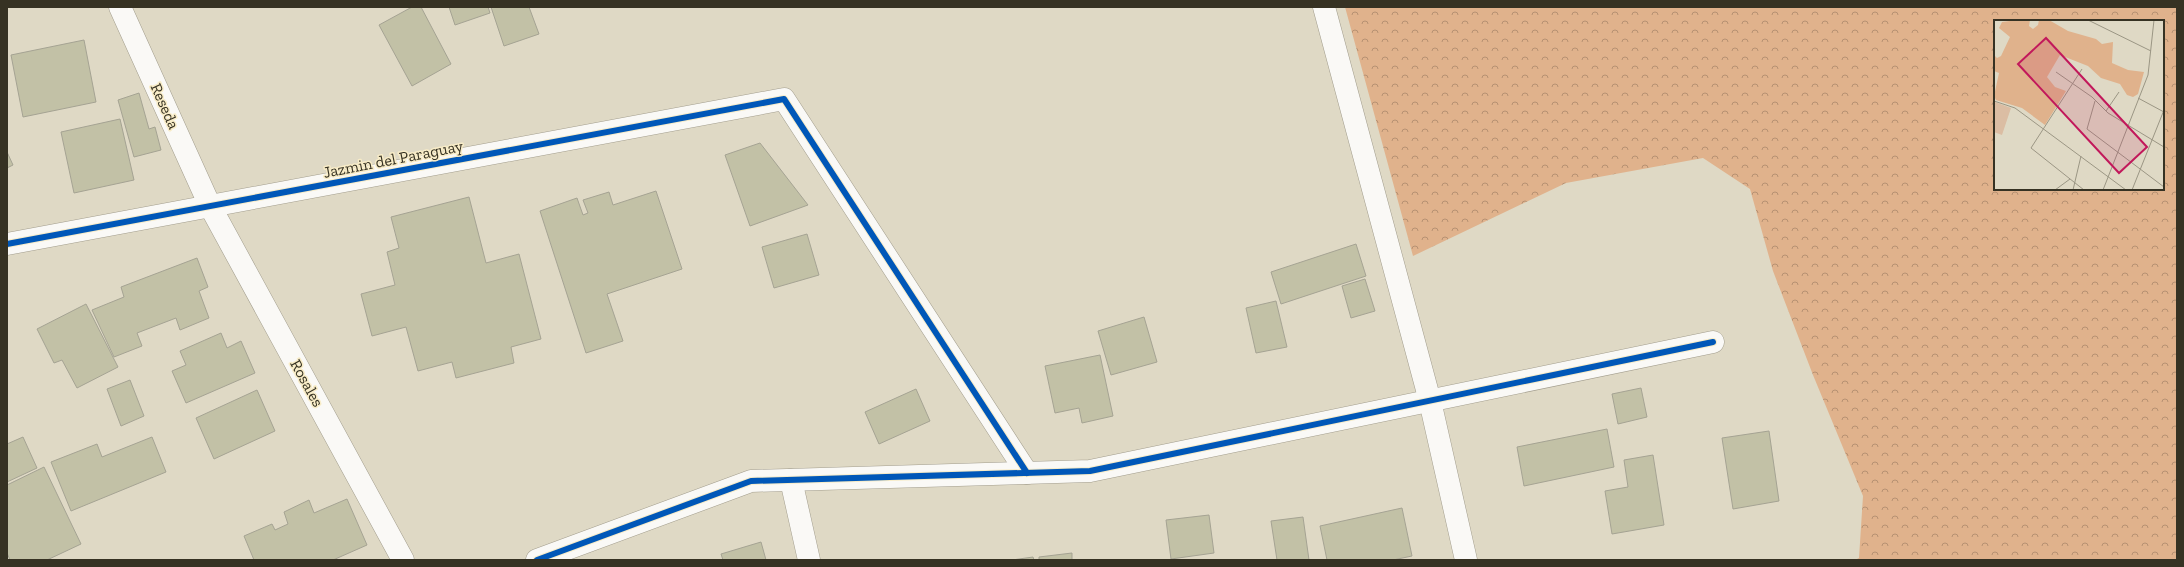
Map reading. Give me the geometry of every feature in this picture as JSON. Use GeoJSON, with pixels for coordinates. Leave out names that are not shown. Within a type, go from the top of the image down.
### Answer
{"type":"FeatureCollection","features":[{"type":"Feature","properties":{"kind":"street","name":"Reseda"},"geometry":{"type":"LineString","coordinates":[[120,7],[210,206]]}},
{"type":"Feature","properties":{"kind":"street"},"geometry":{"type":"LineString","coordinates":[[1324,7],[1430,401],[1466,560]]}},
{"type":"Feature","properties":{"kind":"street","name":"Jazmin del Paraguay"},"geometry":{"type":"LineString","coordinates":[[7,244],[784,99],[1027,473]]}},
{"type":"Feature","properties":{"kind":"street","name":"Rosales"},"geometry":{"type":"LineString","coordinates":[[210,206],[403,560]]}},
{"type":"Feature","properties":{"kind":"street"},"geometry":{"type":"LineString","coordinates":[[536,560],[752,481],[1090,471],[1713,342]]}},
{"type":"Feature","properties":{"kind":"street"},"geometry":{"type":"LineString","coordinates":[[791,480],[809,560]]}},
{"type":"Feature","properties":{"kind":"green space"},"geometry":{"type":"Polygon","coordinates":[[[1345,7],[2177,7],[2177,560],[1855,560],[1859,558],[1863,496],[1813,375],[1773,271],[1750,189],[1703,158],[1566,183],[1413,256],[1345,7]]]}},
{"type":"Feature","properties":{"kind":"building"},"geometry":{"type":"Polygon","coordinates":[[[412,7],[421,7],[451,64],[412,86],[379,25],[412,7]]]}},
{"type":"Feature","properties":{"kind":"building"},"geometry":{"type":"Polygon","coordinates":[[[449,7],[488,7],[490,13],[455,25],[449,7]]]}},
{"type":"Feature","properties":{"kind":"building"},"geometry":{"type":"Polygon","coordinates":[[[491,7],[529,7],[539,34],[504,46],[491,7]]]}},
{"type":"Feature","properties":{"kind":"building"},"geometry":{"type":"Polygon","coordinates":[[[84,40],[96,102],[23,117],[11,55],[84,40]]]}},
{"type":"Feature","properties":{"kind":"building"},"geometry":{"type":"Polygon","coordinates":[[[139,93],[149,129],[155,127],[161,150],[134,157],[118,100],[139,93]]]}},
{"type":"Feature","properties":{"kind":"building"},"geometry":{"type":"Polygon","coordinates":[[[120,119],[134,180],[74,193],[61,132],[120,119]]]}},
{"type":"Feature","properties":{"kind":"building"},"geometry":{"type":"Polygon","coordinates":[[[760,143],[808,205],[750,226],[725,155],[760,143]]]}},
{"type":"Feature","properties":{"kind":"building"},"geometry":{"type":"Polygon","coordinates":[[[7,152],[13,165],[7,168],[7,152]]]}},
{"type":"Feature","properties":{"kind":"building"},"geometry":{"type":"Polygon","coordinates":[[[656,191],[682,269],[607,294],[623,341],[586,353],[540,211],[577,198],[583,215],[588,213],[583,200],[609,192],[613,205],[656,191]]]}},
{"type":"Feature","properties":{"kind":"building"},"geometry":{"type":"Polygon","coordinates":[[[469,197],[486,263],[519,254],[541,339],[511,347],[514,363],[456,378],[452,362],[418,371],[406,327],[372,336],[361,294],[395,285],[387,252],[399,248],[391,217],[469,197]]]}},
{"type":"Feature","properties":{"kind":"building"},"geometry":{"type":"Polygon","coordinates":[[[807,234],[819,275],[774,288],[762,247],[807,234]]]}},
{"type":"Feature","properties":{"kind":"building"},"geometry":{"type":"Polygon","coordinates":[[[1356,244],[1366,276],[1281,304],[1271,272],[1356,244]]]}},
{"type":"Feature","properties":{"kind":"building"},"geometry":{"type":"Polygon","coordinates":[[[197,258],[208,287],[199,291],[209,318],[180,330],[176,318],[137,333],[142,346],[114,357],[92,310],[124,297],[121,287],[197,258]]]}},
{"type":"Feature","properties":{"kind":"building"},"geometry":{"type":"Polygon","coordinates":[[[1365,279],[1375,311],[1351,318],[1342,286],[1365,279]]]}},
{"type":"Feature","properties":{"kind":"building"},"geometry":{"type":"Polygon","coordinates":[[[1276,301],[1287,347],[1256,353],[1246,308],[1276,301]]]}},
{"type":"Feature","properties":{"kind":"building"},"geometry":{"type":"Polygon","coordinates":[[[86,304],[118,367],[77,388],[62,360],[54,363],[37,329],[86,304]]]}},
{"type":"Feature","properties":{"kind":"building"},"geometry":{"type":"Polygon","coordinates":[[[1144,317],[1157,362],[1111,375],[1098,331],[1144,317]]]}},
{"type":"Feature","properties":{"kind":"building"},"geometry":{"type":"Polygon","coordinates":[[[221,333],[227,348],[241,341],[255,373],[186,403],[172,371],[186,365],[180,351],[221,333]]]}},
{"type":"Feature","properties":{"kind":"building"},"geometry":{"type":"Polygon","coordinates":[[[1100,355],[1113,416],[1082,423],[1079,408],[1055,413],[1045,366],[1100,355]]]}},
{"type":"Feature","properties":{"kind":"building"},"geometry":{"type":"Polygon","coordinates":[[[130,380],[144,416],[121,426],[107,389],[130,380]]]}},
{"type":"Feature","properties":{"kind":"building"},"geometry":{"type":"Polygon","coordinates":[[[1641,388],[1647,417],[1618,424],[1612,394],[1641,388]]]}},
{"type":"Feature","properties":{"kind":"building"},"geometry":{"type":"Polygon","coordinates":[[[916,389],[930,421],[879,444],[865,412],[916,389]]]}},
{"type":"Feature","properties":{"kind":"building"},"geometry":{"type":"Polygon","coordinates":[[[257,390],[275,431],[214,459],[196,418],[257,390]]]}},
{"type":"Feature","properties":{"kind":"building"},"geometry":{"type":"Polygon","coordinates":[[[1607,429],[1614,467],[1524,486],[1517,447],[1607,429]]]}},
{"type":"Feature","properties":{"kind":"building"},"geometry":{"type":"Polygon","coordinates":[[[1769,431],[1779,501],[1733,509],[1722,438],[1769,431]]]}},
{"type":"Feature","properties":{"kind":"building"},"geometry":{"type":"Polygon","coordinates":[[[23,437],[37,468],[7,482],[7,444],[23,437]]]}},
{"type":"Feature","properties":{"kind":"building"},"geometry":{"type":"Polygon","coordinates":[[[152,437],[166,472],[71,511],[51,462],[97,444],[102,457],[152,437]]]}},
{"type":"Feature","properties":{"kind":"building"},"geometry":{"type":"Polygon","coordinates":[[[1653,455],[1664,525],[1612,534],[1605,491],[1628,487],[1624,460],[1653,455]]]}},
{"type":"Feature","properties":{"kind":"building"},"geometry":{"type":"Polygon","coordinates":[[[44,467],[81,544],[47,560],[10,560],[7,553],[7,485],[44,467]]]}},
{"type":"Feature","properties":{"kind":"building"},"geometry":{"type":"Polygon","coordinates":[[[347,499],[367,545],[333,560],[254,560],[244,536],[272,524],[275,530],[288,524],[284,512],[309,500],[314,513],[347,499]]]}},
{"type":"Feature","properties":{"kind":"building"},"geometry":{"type":"Polygon","coordinates":[[[1402,508],[1412,556],[1393,560],[1327,560],[1320,526],[1402,508]]]}},
{"type":"Feature","properties":{"kind":"building"},"geometry":{"type":"Polygon","coordinates":[[[1209,515],[1214,553],[1171,559],[1166,520],[1209,515]]]}},
{"type":"Feature","properties":{"kind":"building"},"geometry":{"type":"Polygon","coordinates":[[[1303,517],[1309,560],[1277,560],[1271,521],[1303,517]]]}},
{"type":"Feature","properties":{"kind":"building"},"geometry":{"type":"Polygon","coordinates":[[[761,542],[766,560],[723,560],[721,554],[761,542]]]}},
{"type":"Feature","properties":{"kind":"building"},"geometry":{"type":"Polygon","coordinates":[[[1072,553],[1072,560],[1039,560],[1039,557],[1072,553]]]}},
{"type":"Feature","properties":{"kind":"building"},"geometry":{"type":"Polygon","coordinates":[[[1033,557],[1034,560],[1012,560],[1033,557]]]}},
{"type":"Feature","properties":{"kind":"cycle path"},"geometry":{"type":"LineString","coordinates":[[7,244],[784,99],[1027,473]]}},
{"type":"Feature","properties":{"kind":"cycle path"},"geometry":{"type":"LineString","coordinates":[[537,560],[751,481],[1090,471],[1713,342]]}}]}
